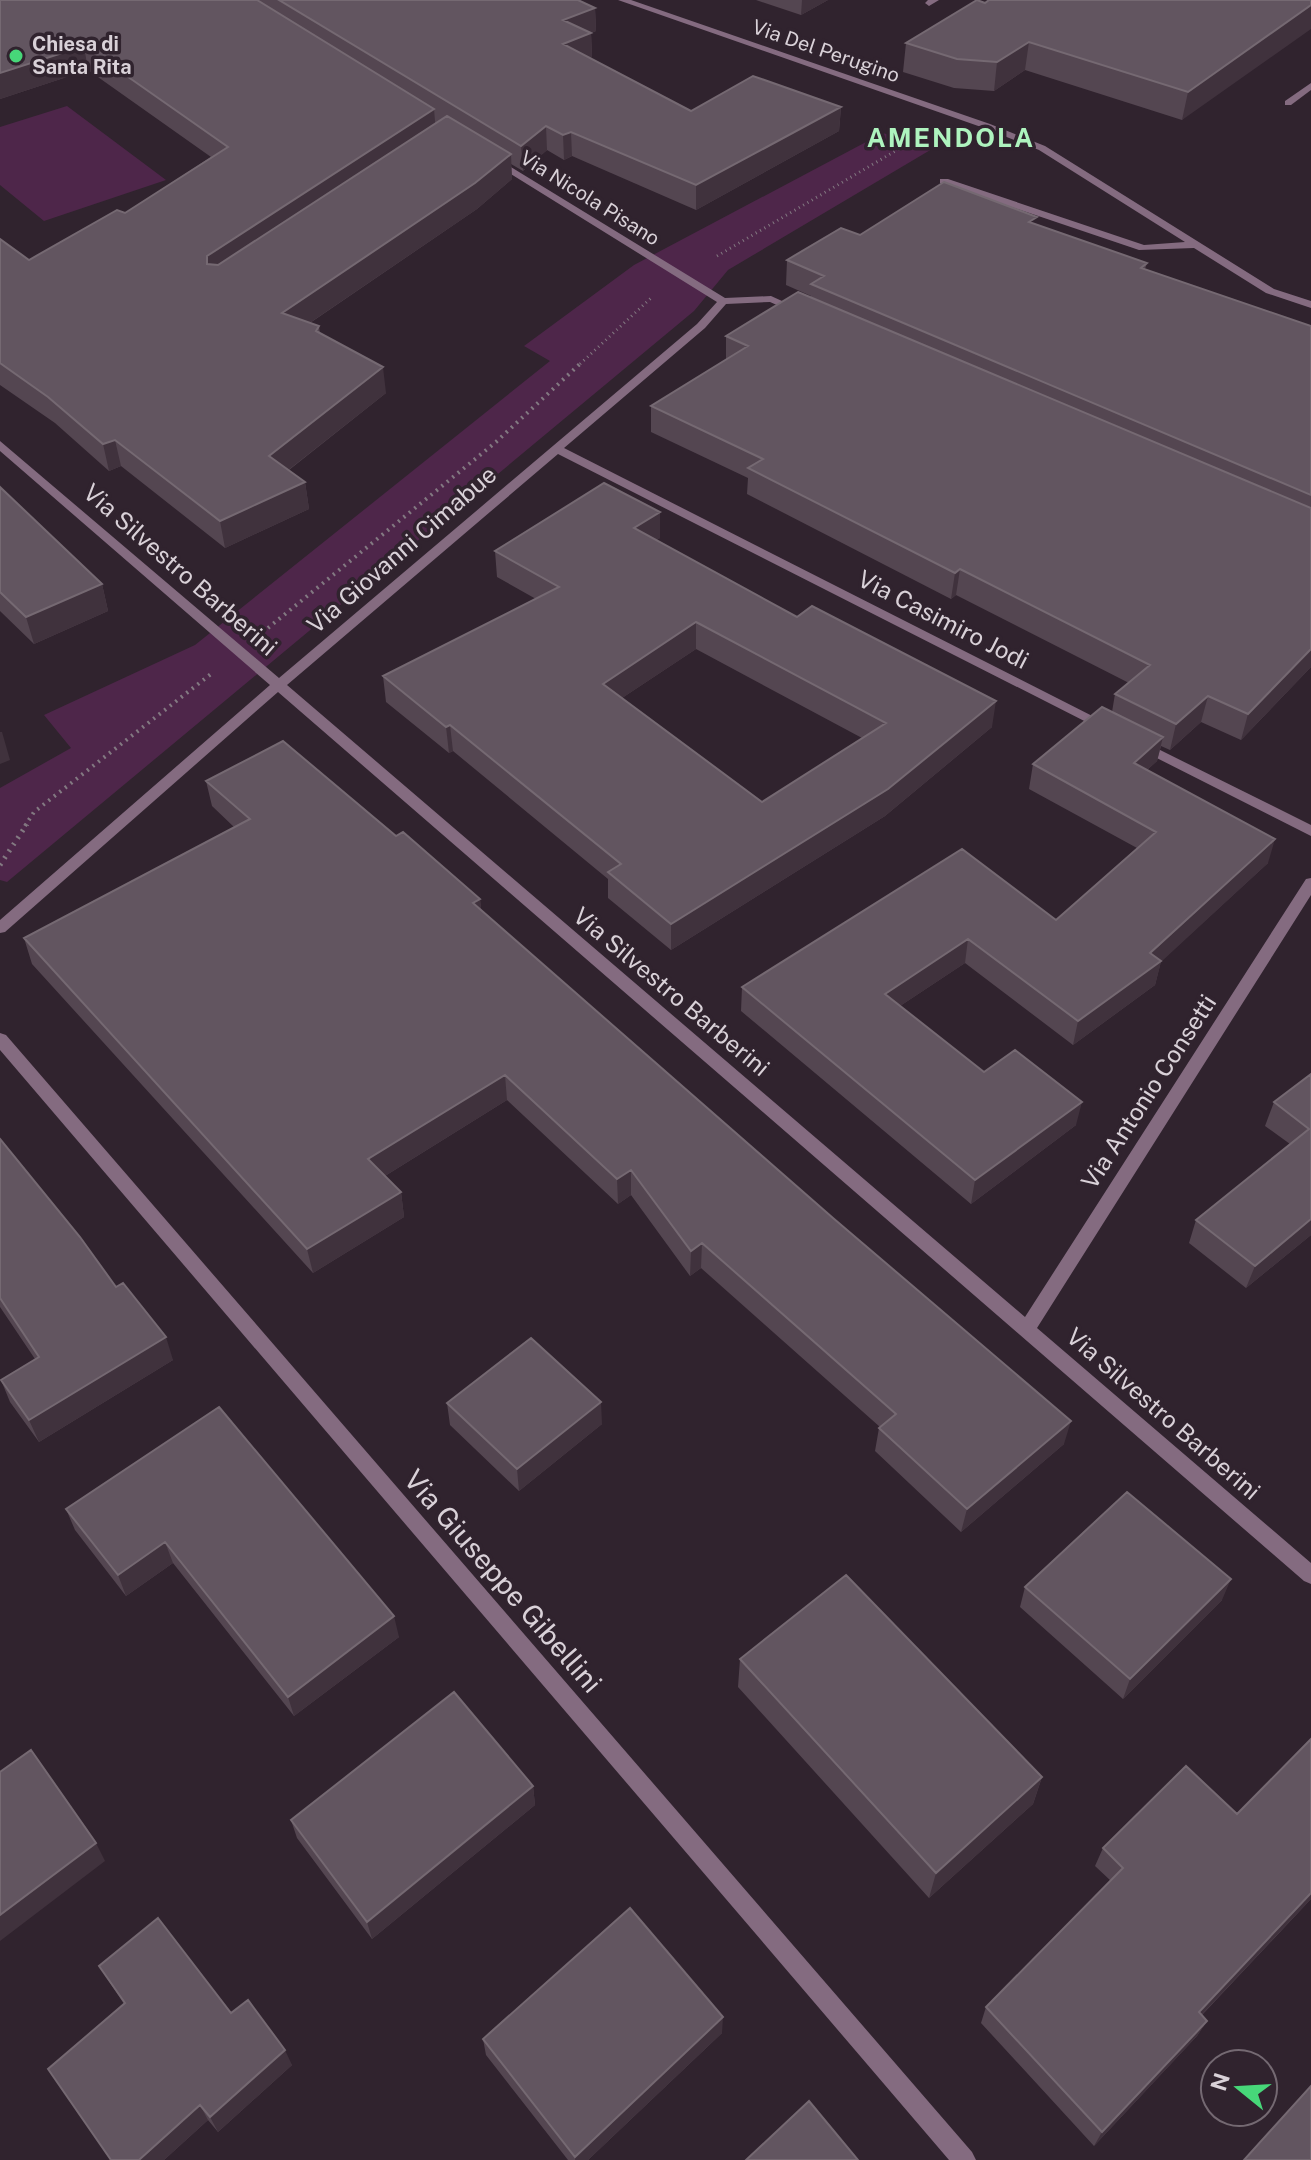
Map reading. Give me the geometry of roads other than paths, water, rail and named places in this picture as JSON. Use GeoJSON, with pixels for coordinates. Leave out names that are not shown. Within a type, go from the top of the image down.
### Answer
{"type":"FeatureCollection","features":[{"type":"Feature","properties":{"kind":"street","name":"Via Del Perugino"},"geometry":{"type":"LineString","coordinates":[[622,0],[1042,148],[1270,291],[1311,305]]}},
{"type":"Feature","properties":{"kind":"street"},"geometry":{"type":"LineString","coordinates":[[1288,103],[1311,86]]}},
{"type":"Feature","properties":{"kind":"street","name":"Via Nicola Pisano"},"geometry":{"type":"LineString","coordinates":[[476,148],[723,301]]}},
{"type":"Feature","properties":{"kind":"street"},"geometry":{"type":"LineString","coordinates":[[944,181],[1143,248],[1195,245]]}},
{"type":"Feature","properties":{"kind":"street"},"geometry":{"type":"LineString","coordinates":[[723,301],[771,299],[815,318]]}},
{"type":"Feature","properties":{"kind":"street","name":"Via Giovanni Cimabue"},"geometry":{"type":"LineString","coordinates":[[0,928],[277,686],[701,326],[723,301]]}},
{"type":"Feature","properties":{"kind":"street","name":"Via Silvestro Barberini"},"geometry":{"type":"LineString","coordinates":[[0,445],[277,686],[1028,1327],[1311,1575]]}},
{"type":"Feature","properties":{"kind":"street","name":"Via Casimiro Jodi"},"geometry":{"type":"LineString","coordinates":[[555,448],[1311,831]]}},
{"type":"Feature","properties":{"kind":"street","name":"Via Antonio Consetti"},"geometry":{"type":"LineString","coordinates":[[1028,1327],[1311,883]]}},
{"type":"Feature","properties":{"kind":"street","name":"Via Giuseppe Gibellini"},"geometry":{"type":"LineString","coordinates":[[0,1039],[964,2160]]}},
{"type":"Feature","properties":{"kind":"place","name":"Chiesa di Santa Rita"},"geometry":{"type":"Point","coordinates":[16,56]}},
{"type":"Feature","properties":{"kind":"district","name":"AMENDOLA"},"geometry":{"type":"Point","coordinates":[951,138]}}]}
